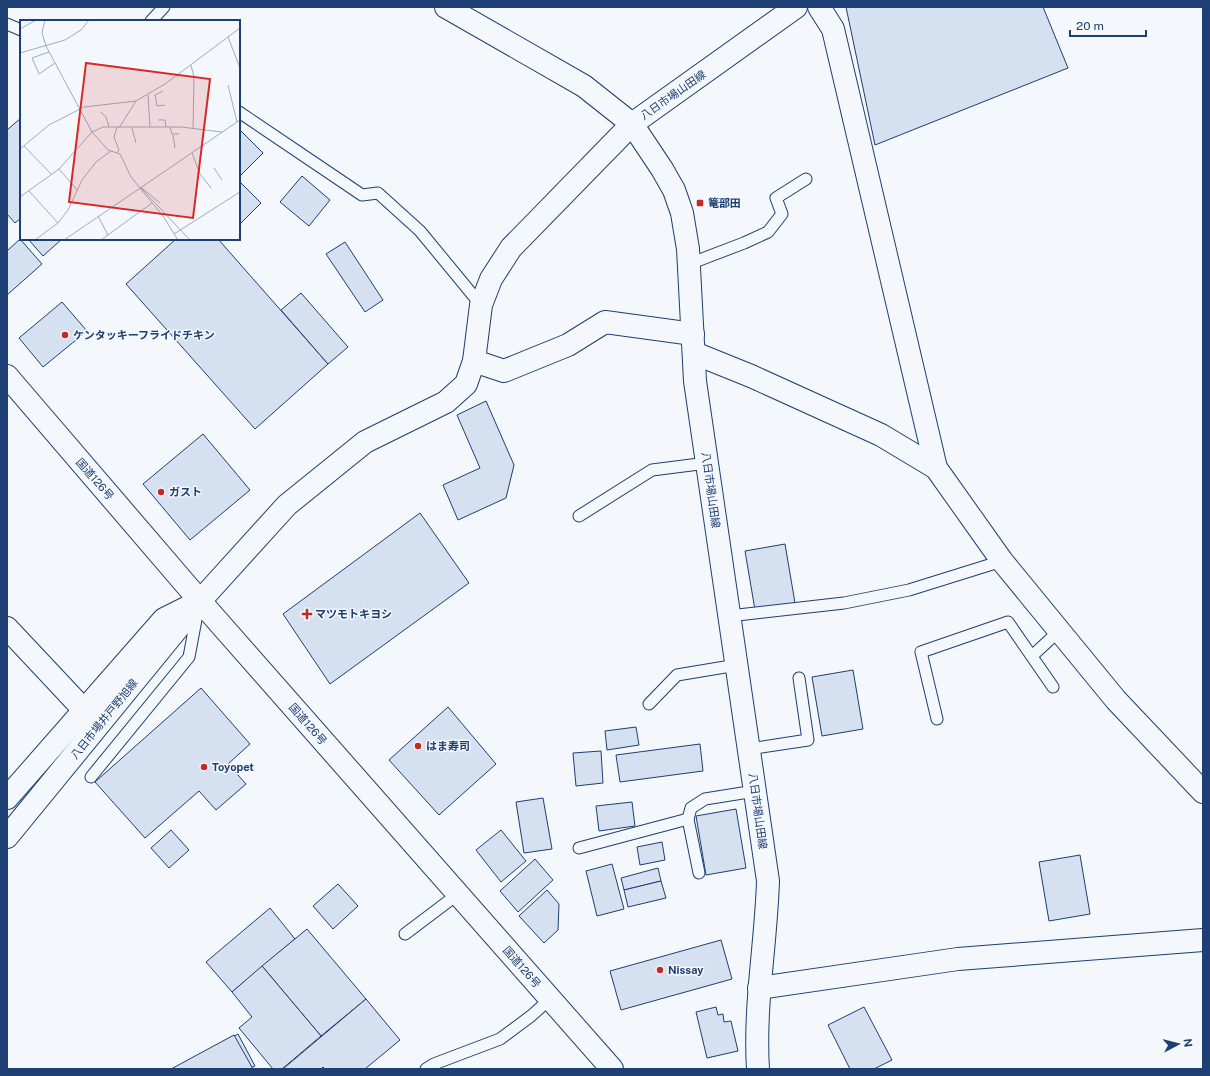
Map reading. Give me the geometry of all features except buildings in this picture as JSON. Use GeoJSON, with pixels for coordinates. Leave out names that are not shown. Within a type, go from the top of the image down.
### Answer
{"type":"FeatureCollection","features":[{"type":"Feature","properties":{"kind":"main road"},"geometry":{"type":"LineString","coordinates":[[446,7],[584,86],[632,124]]}},
{"type":"Feature","properties":{"kind":"main road","name":"八日市場山田線"},"geometry":{"type":"LineString","coordinates":[[758,1069],[756,1047],[759,988],[767,922],[768,881],[695,381],[689,264],[682,213],[674,190],[632,124],[796,7]]}},
{"type":"Feature","properties":{"kind":"main road"},"geometry":{"type":"LineString","coordinates":[[819,7],[833,29],[936,468],[1002,561],[1059,631],[1116,700],[1203,792]]}},
{"type":"Feature","properties":{"kind":"main road","name":"八日市場井戸野旭線"},"geometry":{"type":"LineString","coordinates":[[7,837],[200,601],[287,505],[365,442],[446,402],[466,384],[474,361],[481,305],[491,279],[511,248],[632,124]]}},
{"type":"Feature","properties":{"kind":"main road"},"geometry":{"type":"LineString","coordinates":[[474,361],[504,371],[568,345],[605,322],[693,343],[751,376],[881,435],[936,468]]}},
{"type":"Feature","properties":{"kind":"main road","name":"国道126号"},"geometry":{"type":"LineString","coordinates":[[7,376],[200,601],[612,1069]]}},
{"type":"Feature","properties":{"kind":"main road"},"geometry":{"type":"LineString","coordinates":[[7,798],[164,619],[200,601]]}},
{"type":"Feature","properties":{"kind":"main road"},"geometry":{"type":"LineString","coordinates":[[7,628],[84,710]]}},
{"type":"Feature","properties":{"kind":"main road"},"geometry":{"type":"LineString","coordinates":[[759,988],[958,959],[1203,940]]}},
{"type":"Feature","properties":{"kind":"lane"},"geometry":{"type":"LineString","coordinates":[[152,20],[164,7]]}},
{"type":"Feature","properties":{"kind":"lane"},"geometry":{"type":"LineString","coordinates":[[7,24],[20,30]]}},
{"type":"Feature","properties":{"kind":"lane"},"geometry":{"type":"LineString","coordinates":[[240,113],[362,195],[378,193],[420,230],[481,305]]}},
{"type":"Feature","properties":{"kind":"lane"},"geometry":{"type":"LineString","coordinates":[[689,264],[768,232],[782,214],[776,198],[806,179]]}},
{"type":"Feature","properties":{"kind":"lane"},"geometry":{"type":"LineString","coordinates":[[579,516],[652,470],[707,463]]}},
{"type":"Feature","properties":{"kind":"lane"},"geometry":{"type":"LineString","coordinates":[[729,616],[844,602],[909,590],[1002,561]]}},
{"type":"Feature","properties":{"kind":"lane"},"geometry":{"type":"LineString","coordinates":[[91,777],[189,657],[200,601]]}},
{"type":"Feature","properties":{"kind":"lane"},"geometry":{"type":"LineString","coordinates":[[937,719],[921,652],[1008,622],[1053,687]]}},
{"type":"Feature","properties":{"kind":"lane"},"geometry":{"type":"LineString","coordinates":[[1032,656],[1059,631]]}},
{"type":"Feature","properties":{"kind":"lane"},"geometry":{"type":"LineString","coordinates":[[649,704],[677,675],[737,665]]}},
{"type":"Feature","properties":{"kind":"lane"},"geometry":{"type":"LineString","coordinates":[[749,749],[808,740],[799,678]]}},
{"type":"Feature","properties":{"kind":"lane"},"geometry":{"type":"LineString","coordinates":[[699,873],[688,819],[691,808],[705,799],[755,791]]}},
{"type":"Feature","properties":{"kind":"lane"},"geometry":{"type":"LineString","coordinates":[[579,848],[688,819]]}},
{"type":"Feature","properties":{"kind":"lane"},"geometry":{"type":"LineString","coordinates":[[405,934],[458,894]]}},
{"type":"Feature","properties":{"kind":"lane"},"geometry":{"type":"LineString","coordinates":[[426,1069],[434,1064],[500,1039],[531,1016],[550,999]]}},
{"type":"Feature","properties":{"kind":"place","name":"篭部田"},"geometry":{"type":"Point","coordinates":[700,203]}},
{"type":"Feature","properties":{"kind":"place","name":"ケンタッキーフライドチキン"},"geometry":{"type":"Point","coordinates":[65,335]}},
{"type":"Feature","properties":{"kind":"place","name":"ガスト"},"geometry":{"type":"Point","coordinates":[161,492]}},
{"type":"Feature","properties":{"kind":"place","name":"マツモトキヨシ"},"geometry":{"type":"Point","coordinates":[307,614]}},
{"type":"Feature","properties":{"kind":"place","name":"はま寿司"},"geometry":{"type":"Point","coordinates":[418,746]}},
{"type":"Feature","properties":{"kind":"place","name":"Toyopet"},"geometry":{"type":"Point","coordinates":[204,767]}},
{"type":"Feature","properties":{"kind":"place","name":"Nissay"},"geometry":{"type":"Point","coordinates":[660,970]}}]}
